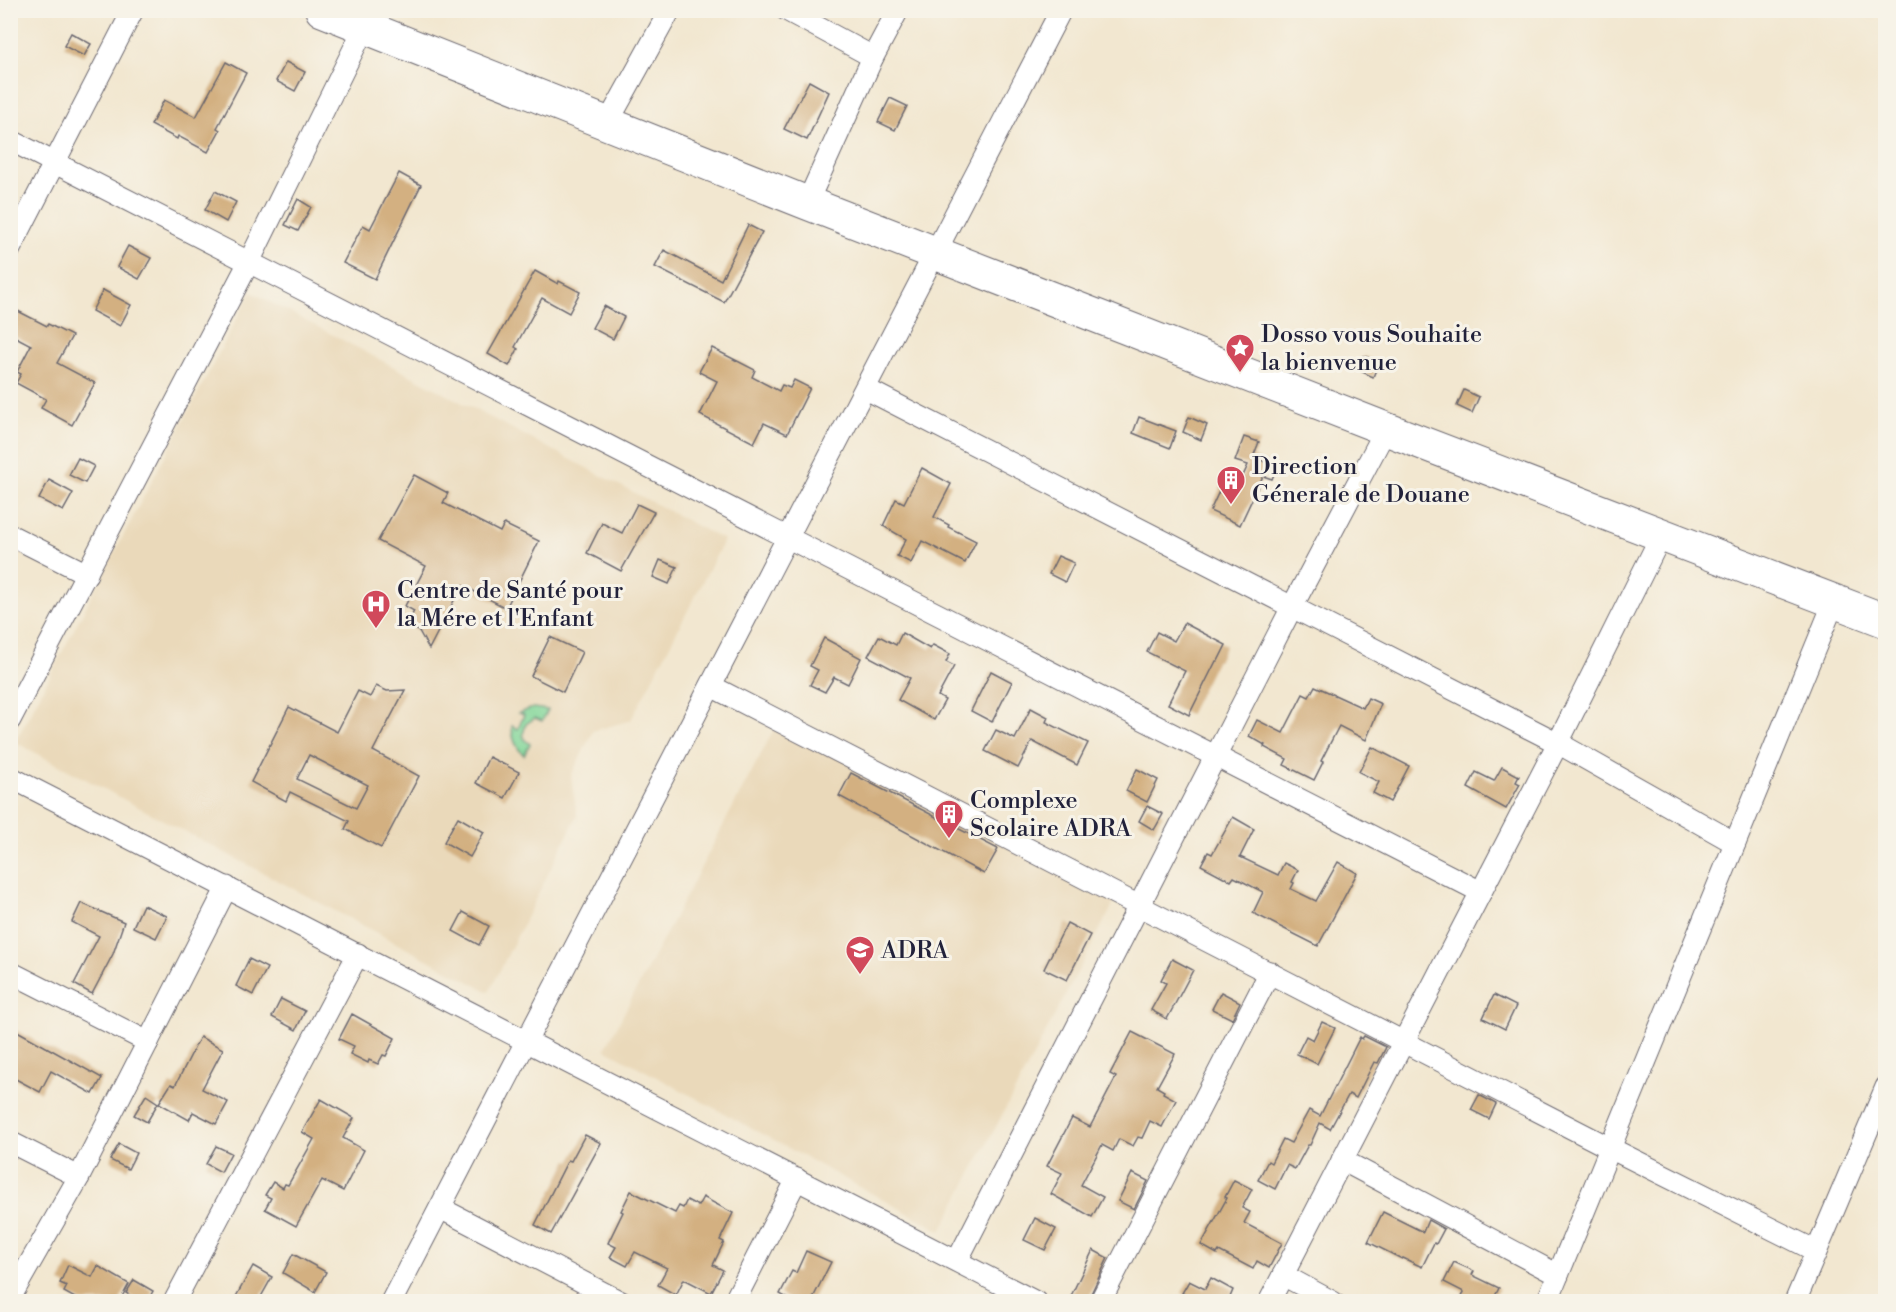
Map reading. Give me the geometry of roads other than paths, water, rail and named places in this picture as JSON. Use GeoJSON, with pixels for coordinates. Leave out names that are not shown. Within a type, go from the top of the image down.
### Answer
{"type":"FeatureCollection","features":[{"type":"Feature","properties":{"kind":"highway"},"geometry":{"type":"LineString","coordinates":[[322,10],[369,19],[607,124],[1386,429],[1886,621]]}},
{"type":"Feature","properties":{"kind":"street"},"geometry":{"type":"LineString","coordinates":[[10,249],[133,10]]}},
{"type":"Feature","properties":{"kind":"street"},"geometry":{"type":"LineString","coordinates":[[607,124],[670,10]]}},
{"type":"Feature","properties":{"kind":"street"},"geometry":{"type":"LineString","coordinates":[[786,10],[873,57]]}},
{"type":"Feature","properties":{"kind":"street"},"geometry":{"type":"LineString","coordinates":[[807,203],[873,57],[898,10]]}},
{"type":"Feature","properties":{"kind":"street"},"geometry":{"type":"LineString","coordinates":[[391,1302],[1061,10]]}},
{"type":"Feature","properties":{"kind":"street"},"geometry":{"type":"LineString","coordinates":[[10,720],[249,262],[369,19]]}},
{"type":"Feature","properties":{"kind":"street"},"geometry":{"type":"LineString","coordinates":[[10,140],[1481,892]]}},
{"type":"Feature","properties":{"kind":"street"},"geometry":{"type":"LineString","coordinates":[[866,388],[1558,743],[1735,843]]}},
{"type":"Feature","properties":{"kind":"street"},"geometry":{"type":"LineString","coordinates":[[957,1261],[1292,607],[1386,429]]}},
{"type":"Feature","properties":{"kind":"street"},"geometry":{"type":"LineString","coordinates":[[1269,1302],[1558,743],[1662,534]]}},
{"type":"Feature","properties":{"kind":"street"},"geometry":{"type":"LineString","coordinates":[[10,535],[87,574]]}},
{"type":"Feature","properties":{"kind":"street"},"geometry":{"type":"LineString","coordinates":[[1547,1302],[1834,602]]}},
{"type":"Feature","properties":{"kind":"street"},"geometry":{"type":"LineString","coordinates":[[711,686],[1404,1040],[1610,1148],[1816,1251]]}},
{"type":"Feature","properties":{"kind":"street"},"geometry":{"type":"LineString","coordinates":[[10,777],[1036,1302]]}},
{"type":"Feature","properties":{"kind":"street"},"geometry":{"type":"LineString","coordinates":[[10,1298],[78,1177],[227,887]]}},
{"type":"Feature","properties":{"kind":"street"},"geometry":{"type":"LineString","coordinates":[[174,1302],[358,954]]}},
{"type":"Feature","properties":{"kind":"street"},"geometry":{"type":"LineString","coordinates":[[10,972],[148,1042]]}},
{"type":"Feature","properties":{"kind":"street"},"geometry":{"type":"LineString","coordinates":[[1100,1302],[1270,972]]}},
{"type":"Feature","properties":{"kind":"street"},"geometry":{"type":"LineString","coordinates":[[1795,1302],[1886,1087]]}},
{"type":"Feature","properties":{"kind":"street"},"geometry":{"type":"LineString","coordinates":[[10,1142],[78,1177]]}},
{"type":"Feature","properties":{"kind":"street"},"geometry":{"type":"LineString","coordinates":[[1342,1160],[1558,1275]]}},
{"type":"Feature","properties":{"kind":"street"},"geometry":{"type":"LineString","coordinates":[[734,1302],[797,1179]]}},
{"type":"Feature","properties":{"kind":"street"},"geometry":{"type":"LineString","coordinates":[[440,1208],[621,1302]]}},
{"type":"Feature","properties":{"kind":"street"},"geometry":{"type":"LineString","coordinates":[[1283,1275],[1333,1302]]}},
{"type":"Feature","properties":{"kind":"place","name":"Dosso vous Souhaite la bienvenue"},"geometry":{"type":"Point","coordinates":[1240,374]}},
{"type":"Feature","properties":{"kind":"place","name":"Direction Génerale de Douane"},"geometry":{"type":"Point","coordinates":[1231,506]}},
{"type":"Feature","properties":{"kind":"place","name":"Centre de Santé pour la Mére et l'Enfant"},"geometry":{"type":"Point","coordinates":[376,630]}},
{"type":"Feature","properties":{"kind":"place","name":"Complexe Scolaire ADRA"},"geometry":{"type":"Point","coordinates":[949,840]}},
{"type":"Feature","properties":{"kind":"place","name":"ADRA"},"geometry":{"type":"Point","coordinates":[860,976]}}]}
